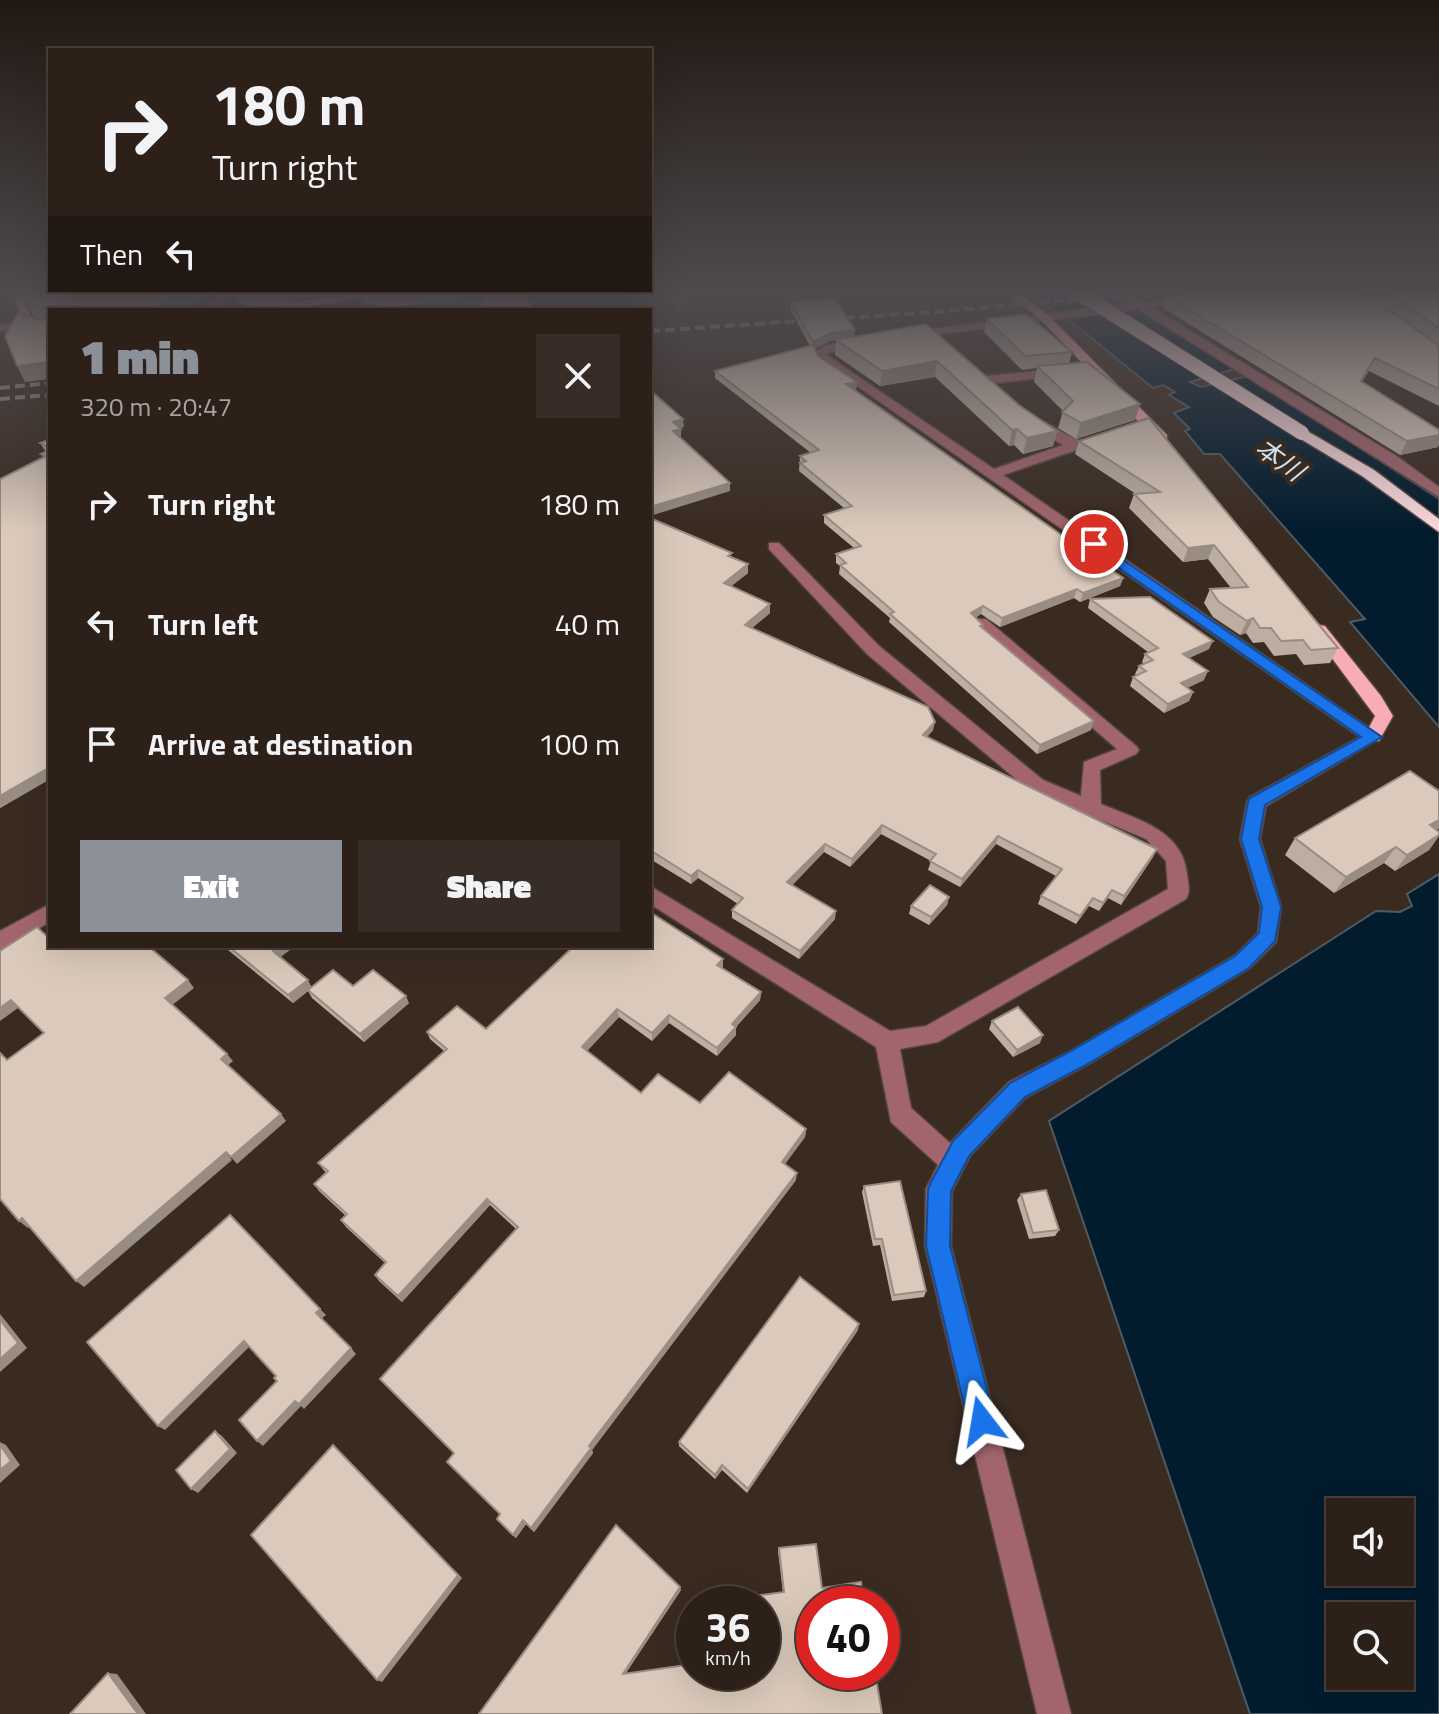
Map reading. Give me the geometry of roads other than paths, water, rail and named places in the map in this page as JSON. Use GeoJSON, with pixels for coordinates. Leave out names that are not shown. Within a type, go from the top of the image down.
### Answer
{"type":"FeatureCollection","features":[{"type":"Feature","properties":{"kind":"highway"},"geometry":{"type":"LineString","coordinates":[[1204,371],[1368,473],[1439,522]]}},
{"type":"Feature","properties":{"kind":"highway"},"geometry":{"type":"LineString","coordinates":[[1226,371],[1386,470],[1439,522]]}},
{"type":"Feature","properties":{"kind":"main road"},"geometry":{"type":"LineString","coordinates":[[1090,371],[1169,447]]}},
{"type":"Feature","properties":{"kind":"main road"},"geometry":{"type":"LineString","coordinates":[[1306,615],[1375,700],[1384,716],[1373,737]]}},
{"type":"Feature","properties":{"kind":"street"},"geometry":{"type":"LineString","coordinates":[[842,371],[1373,737],[1257,802],[1250,839],[1271,907],[1268,936],[1260,945],[1233,968],[1017,1090],[961,1148],[939,1189],[938,1246],[1054,1714]]}},
{"type":"Feature","properties":{"kind":"street"},"geometry":{"type":"LineString","coordinates":[[973,371],[989,384],[1068,372]]}},
{"type":"Feature","properties":{"kind":"street"},"geometry":{"type":"LineString","coordinates":[[1245,371],[1390,458],[1439,493]]}},
{"type":"Feature","properties":{"kind":"street"},"geometry":{"type":"LineString","coordinates":[[1022,415],[1073,446]]}},
{"type":"Feature","properties":{"kind":"street"},"geometry":{"type":"LineString","coordinates":[[993,474],[1099,438]]}},
{"type":"Feature","properties":{"kind":"street"},"geometry":{"type":"LineString","coordinates":[[652,895],[887,1041],[930,1035],[1179,893],[1176,859],[1153,834],[1036,785],[873,650],[774,546]]}},
{"type":"Feature","properties":{"kind":"street"},"geometry":{"type":"LineString","coordinates":[[980,622],[1130,750],[1091,767],[1091,808]]}},
{"type":"Feature","properties":{"kind":"street"},"geometry":{"type":"LineString","coordinates":[[0,942],[48,913]]}},
{"type":"Feature","properties":{"kind":"street"},"geometry":{"type":"LineString","coordinates":[[887,1041],[900,1114],[954,1163]]}},
{"type":"Feature","properties":{"kind":"water","name":"本川"},"geometry":{"type":"Polygon","coordinates":[[[1132,371],[1228,371],[1190,382],[1201,387],[1248,376],[1439,499],[1439,727],[1350,622],[1365,619],[1220,454],[1204,454],[1185,431],[1190,429],[1174,413],[1189,407],[1169,395],[1175,392],[1163,385],[1153,388],[1132,371]]]}},
{"type":"Feature","properties":{"kind":"water"},"geometry":{"type":"Polygon","coordinates":[[[1439,874],[1439,1714],[1250,1714],[1049,1121],[1376,911],[1400,912],[1412,906],[1407,894],[1439,874]]]}},
{"type":"Feature","properties":{"kind":"railway"},"geometry":{"type":"LineString","coordinates":[[0,388],[48,383]]}},
{"type":"Feature","properties":{"kind":"railway"},"geometry":{"type":"LineString","coordinates":[[0,399],[48,395]]}}]}
